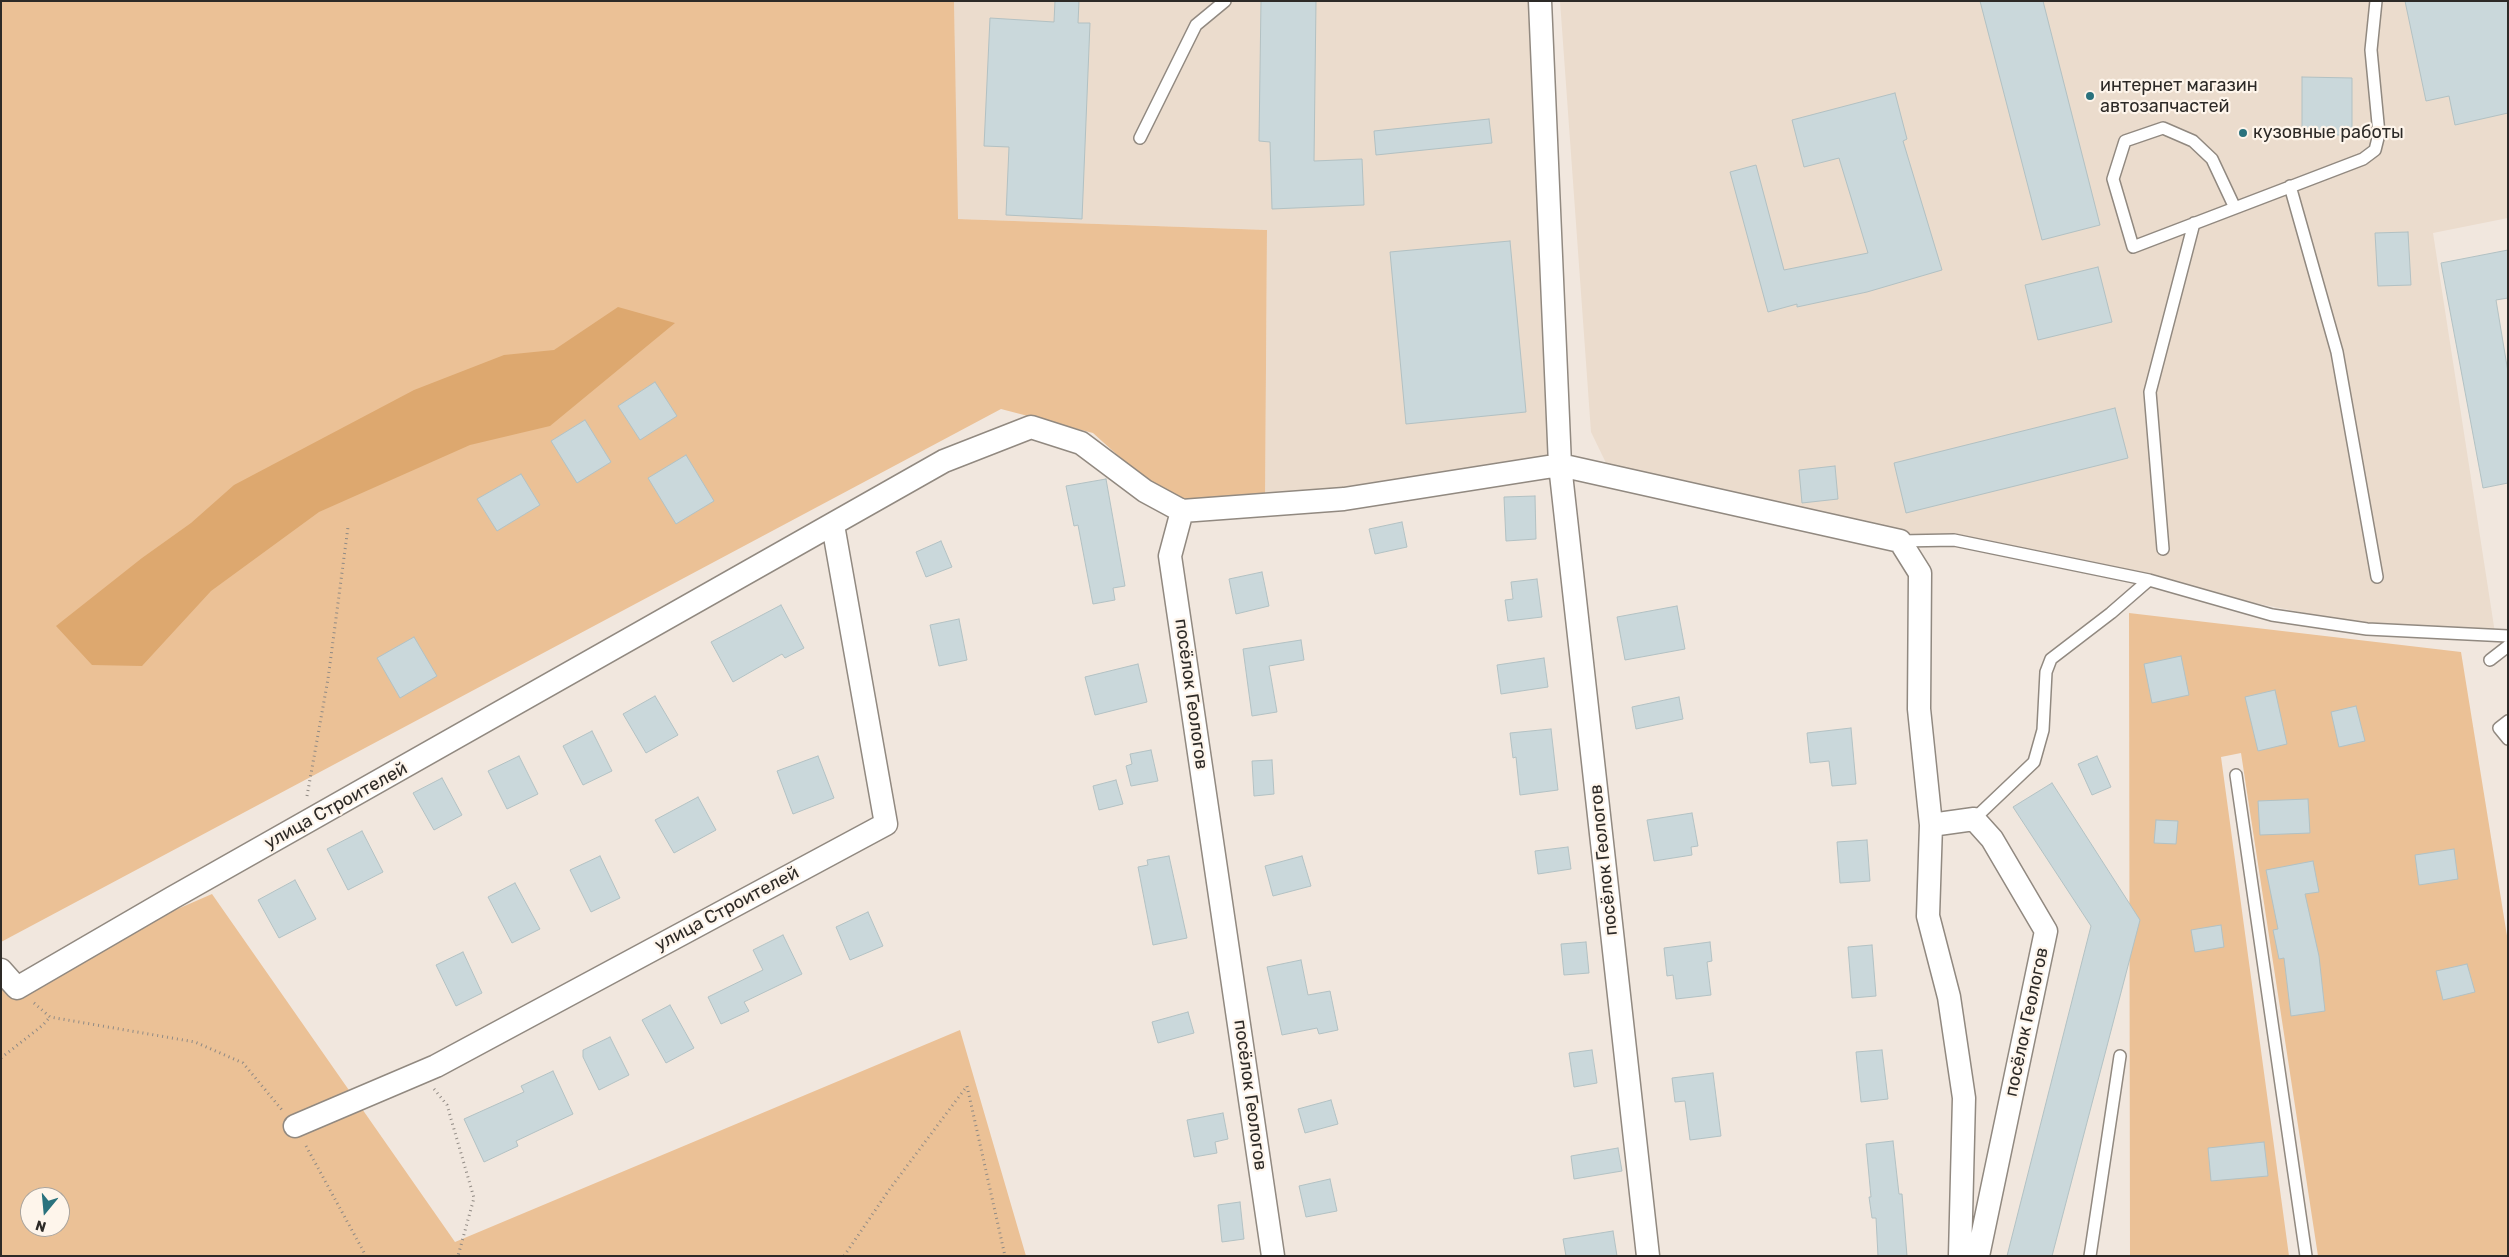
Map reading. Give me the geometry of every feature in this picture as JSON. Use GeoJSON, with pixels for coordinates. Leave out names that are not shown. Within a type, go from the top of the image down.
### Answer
{"type":"FeatureCollection","features":[{"type":"Feature","properties":{"kind":"street","name":"посёлок Геологов"},"geometry":{"type":"LineString","coordinates":[[1540,1],[1560,464],[1648,1256]]}},
{"type":"Feature","properties":{"kind":"street","name":"улица Строителей"},"geometry":{"type":"LineString","coordinates":[[17,988],[944,461],[1031,427],[1081,442],[1145,491],[1182,510]]}},
{"type":"Feature","properties":{"kind":"street"},"geometry":{"type":"LineString","coordinates":[[1182,510],[1344,499],[1560,464],[1900,540],[1920,573],[1919,709],[1932,825],[1928,916],[1949,997],[1964,1098],[1960,1256]]}},
{"type":"Feature","properties":{"kind":"street","name":"посёлок Геологов"},"geometry":{"type":"LineString","coordinates":[[1182,510],[1170,556],[1273,1256]]}},
{"type":"Feature","properties":{"kind":"street","name":"улица Строителей"},"geometry":{"type":"LineString","coordinates":[[295,1126],[421,1073],[886,824],[833,525]]}},
{"type":"Feature","properties":{"kind":"street","name":"посёлок Геологов"},"geometry":{"type":"LineString","coordinates":[[1974,819],[1992,839],[2046,931],[1978,1256]]}},
{"type":"Feature","properties":{"kind":"street"},"geometry":{"type":"LineString","coordinates":[[1932,825],[1974,819]]}},
{"type":"Feature","properties":{"kind":"street"},"geometry":{"type":"LineString","coordinates":[[1,970],[17,988]]}},
{"type":"Feature","properties":{"kind":"lane"},"geometry":{"type":"LineString","coordinates":[[1140,138],[1196,25],[1224,1]]}},
{"type":"Feature","properties":{"kind":"lane"},"geometry":{"type":"LineString","coordinates":[[2235,208],[2212,159],[2193,141],[2163,128],[2125,141],[2113,179],[2132,247],[2194,224],[2235,208],[2290,186],[2363,159],[2375,150],[2378,134],[2371,50],[2376,1]]}},
{"type":"Feature","properties":{"kind":"lane"},"geometry":{"type":"LineString","coordinates":[[2290,186],[2337,352],[2377,578]]}},
{"type":"Feature","properties":{"kind":"lane"},"geometry":{"type":"LineString","coordinates":[[2163,549],[2150,392],[2194,224]]}},
{"type":"Feature","properties":{"kind":"lane"},"geometry":{"type":"LineString","coordinates":[[1900,540],[1954,540],[2149,580],[2272,615],[2367,629],[2508,636]]}},
{"type":"Feature","properties":{"kind":"lane"},"geometry":{"type":"LineString","coordinates":[[1974,819],[2034,762],[2043,730],[2046,672],[2051,659],[2111,613],[2149,580]]}},
{"type":"Feature","properties":{"kind":"lane"},"geometry":{"type":"LineString","coordinates":[[2490,660],[2508,646]]}},
{"type":"Feature","properties":{"kind":"lane"},"geometry":{"type":"LineString","coordinates":[[2508,722],[2499,728],[2508,739]]}},
{"type":"Feature","properties":{"kind":"lane"},"geometry":{"type":"LineString","coordinates":[[2236,775],[2306,1256]]}},
{"type":"Feature","properties":{"kind":"lane"},"geometry":{"type":"LineString","coordinates":[[2090,1256],[2120,1056]]}},
{"type":"Feature","properties":{"kind":"path"},"geometry":{"type":"LineString","coordinates":[[302,825],[328,679],[348,527]]}},
{"type":"Feature","properties":{"kind":"path"},"geometry":{"type":"LineString","coordinates":[[17,988],[50,1017],[195,1042],[243,1063],[295,1126],[366,1256]]}},
{"type":"Feature","properties":{"kind":"path"},"geometry":{"type":"LineString","coordinates":[[1,1058],[43,1025],[50,1017]]}},
{"type":"Feature","properties":{"kind":"path"},"geometry":{"type":"LineString","coordinates":[[421,1073],[447,1105],[474,1198],[458,1256]]}},
{"type":"Feature","properties":{"kind":"path"},"geometry":{"type":"LineString","coordinates":[[844,1256],[889,1190],[967,1086],[1005,1256]]}},
{"type":"Feature","properties":{"kind":"shaded area"},"geometry":{"type":"Polygon","coordinates":[[[1,1],[954,1],[958,219],[1267,230],[1265,504],[1166,499],[1093,433],[1001,409],[1,942],[1,1]]]}},
{"type":"Feature","properties":{"kind":"shaded area"},"geometry":{"type":"Polygon","coordinates":[[[954,1],[1542,1],[1555,471],[1265,504],[1267,230],[957,219],[954,1]]]}},
{"type":"Feature","properties":{"kind":"shaded area"},"geometry":{"type":"Polygon","coordinates":[[[1560,1],[2508,1],[2508,218],[2433,233],[2495,633],[2374,627],[1902,532],[1606,463],[1591,432],[1560,1]]]}},
{"type":"Feature","properties":{"kind":"shaded area"},"geometry":{"type":"Polygon","coordinates":[[[618,307],[675,323],[550,426],[470,445],[319,512],[211,591],[142,666],[92,665],[56,626],[142,558],[191,523],[234,485],[414,390],[504,355],[554,350],[618,307]]]}},
{"type":"Feature","properties":{"kind":"shaded area"},"geometry":{"type":"Polygon","coordinates":[[[2129,613],[2461,652],[2508,942],[2508,1256],[2318,1256],[2241,753],[2221,757],[2289,1256],[2130,1256],[2129,613]]]}},
{"type":"Feature","properties":{"kind":"shaded area"},"geometry":{"type":"Polygon","coordinates":[[[212,894],[455,1242],[960,1030],[1026,1256],[1,1256],[1,986],[212,894]]]}},
{"type":"Feature","properties":{"kind":"building"},"geometry":{"type":"Polygon","coordinates":[[[1055,1],[1079,1],[1078,23],[1090,23],[1082,219],[1006,215],[1009,147],[984,146],[990,18],[1054,22],[1055,1]]]}},
{"type":"Feature","properties":{"kind":"building"},"geometry":{"type":"Polygon","coordinates":[[[1261,1],[1316,1],[1314,161],[1362,159],[1364,205],[1272,209],[1270,142],[1259,141],[1261,1]]]}},
{"type":"Feature","properties":{"kind":"building"},"geometry":{"type":"Polygon","coordinates":[[[1980,1],[2043,1],[2100,225],[2042,240],[1980,1]]]}},
{"type":"Feature","properties":{"kind":"building"},"geometry":{"type":"Polygon","coordinates":[[[2405,1],[2508,1],[2508,113],[2455,125],[2449,96],[2426,101],[2405,1]]]}},
{"type":"Feature","properties":{"kind":"building"},"geometry":{"type":"Polygon","coordinates":[[[2302,77],[2352,78],[2352,135],[2302,135],[2302,77]]]}},
{"type":"Feature","properties":{"kind":"building"},"geometry":{"type":"Polygon","coordinates":[[[1895,93],[1907,139],[1903,141],[1942,270],[1867,292],[1797,307],[1797,304],[1768,312],[1730,172],[1756,165],[1784,270],[1868,253],[1839,158],[1804,167],[1792,120],[1895,93]]]}},
{"type":"Feature","properties":{"kind":"building"},"geometry":{"type":"Polygon","coordinates":[[[1489,119],[1492,143],[1376,155],[1374,131],[1489,119]]]}},
{"type":"Feature","properties":{"kind":"building"},"geometry":{"type":"Polygon","coordinates":[[[2408,232],[2411,285],[2378,286],[2375,233],[2408,232]]]}},
{"type":"Feature","properties":{"kind":"building"},"geometry":{"type":"Polygon","coordinates":[[[1510,241],[1526,412],[1406,424],[1390,252],[1510,241]]]}},
{"type":"Feature","properties":{"kind":"building"},"geometry":{"type":"Polygon","coordinates":[[[2508,250],[2508,298],[2496,300],[2508,372],[2508,483],[2483,488],[2441,263],[2508,250]]]}},
{"type":"Feature","properties":{"kind":"building"},"geometry":{"type":"Polygon","coordinates":[[[2098,267],[2112,322],[2038,340],[2025,285],[2098,267]]]}},
{"type":"Feature","properties":{"kind":"building"},"geometry":{"type":"Polygon","coordinates":[[[655,382],[677,416],[640,440],[618,406],[655,382]]]}},
{"type":"Feature","properties":{"kind":"building"},"geometry":{"type":"Polygon","coordinates":[[[2115,408],[2128,458],[1906,513],[1894,463],[2115,408]]]}},
{"type":"Feature","properties":{"kind":"building"},"geometry":{"type":"Polygon","coordinates":[[[585,420],[611,462],[577,483],[551,441],[585,420]]]}},
{"type":"Feature","properties":{"kind":"building"},"geometry":{"type":"Polygon","coordinates":[[[686,455],[714,501],[676,524],[648,478],[686,455]]]}},
{"type":"Feature","properties":{"kind":"building"},"geometry":{"type":"Polygon","coordinates":[[[1835,466],[1838,499],[1802,503],[1799,470],[1835,466]]]}},
{"type":"Feature","properties":{"kind":"building"},"geometry":{"type":"Polygon","coordinates":[[[521,474],[540,505],[497,531],[477,499],[521,474]]]}},
{"type":"Feature","properties":{"kind":"building"},"geometry":{"type":"Polygon","coordinates":[[[1106,479],[1125,586],[1113,588],[1115,600],[1093,604],[1078,525],[1074,526],[1066,486],[1106,479]]]}},
{"type":"Feature","properties":{"kind":"building"},"geometry":{"type":"Polygon","coordinates":[[[1535,496],[1536,539],[1506,541],[1504,497],[1535,496]]]}},
{"type":"Feature","properties":{"kind":"building"},"geometry":{"type":"Polygon","coordinates":[[[1402,522],[1407,547],[1375,554],[1369,529],[1402,522]]]}},
{"type":"Feature","properties":{"kind":"building"},"geometry":{"type":"Polygon","coordinates":[[[941,541],[952,567],[926,577],[916,552],[941,541]]]}},
{"type":"Feature","properties":{"kind":"building"},"geometry":{"type":"Polygon","coordinates":[[[1262,572],[1269,606],[1236,614],[1229,579],[1262,572]]]}},
{"type":"Feature","properties":{"kind":"building"},"geometry":{"type":"Polygon","coordinates":[[[1537,579],[1542,617],[1508,621],[1505,600],[1513,599],[1511,582],[1537,579]]]}},
{"type":"Feature","properties":{"kind":"building"},"geometry":{"type":"Polygon","coordinates":[[[781,605],[804,648],[785,658],[782,654],[733,682],[711,642],[781,605]]]}},
{"type":"Feature","properties":{"kind":"building"},"geometry":{"type":"Polygon","coordinates":[[[1677,606],[1685,649],[1625,660],[1617,617],[1677,606]]]}},
{"type":"Feature","properties":{"kind":"building"},"geometry":{"type":"Polygon","coordinates":[[[959,619],[967,660],[939,666],[930,625],[959,619]]]}},
{"type":"Feature","properties":{"kind":"building"},"geometry":{"type":"Polygon","coordinates":[[[414,637],[437,676],[400,698],[377,658],[414,637]]]}},
{"type":"Feature","properties":{"kind":"building"},"geometry":{"type":"Polygon","coordinates":[[[1301,640],[1304,660],[1269,666],[1277,712],[1252,716],[1243,649],[1301,640]]]}},
{"type":"Feature","properties":{"kind":"building"},"geometry":{"type":"Polygon","coordinates":[[[2181,656],[2189,695],[2152,703],[2144,664],[2181,656]]]}},
{"type":"Feature","properties":{"kind":"building"},"geometry":{"type":"Polygon","coordinates":[[[1544,658],[1548,687],[1501,694],[1497,665],[1544,658]]]}},
{"type":"Feature","properties":{"kind":"building"},"geometry":{"type":"Polygon","coordinates":[[[1138,664],[1147,702],[1095,715],[1085,677],[1138,664]]]}},
{"type":"Feature","properties":{"kind":"building"},"geometry":{"type":"Polygon","coordinates":[[[2275,690],[2287,744],[2258,751],[2245,697],[2275,690]]]}},
{"type":"Feature","properties":{"kind":"building"},"geometry":{"type":"Polygon","coordinates":[[[655,696],[678,735],[646,753],[623,714],[655,696]]]}},
{"type":"Feature","properties":{"kind":"building"},"geometry":{"type":"Polygon","coordinates":[[[1679,697],[1683,719],[1636,729],[1632,707],[1679,697]]]}},
{"type":"Feature","properties":{"kind":"building"},"geometry":{"type":"Polygon","coordinates":[[[2356,706],[2365,741],[2339,747],[2331,712],[2356,706]]]}},
{"type":"Feature","properties":{"kind":"building"},"geometry":{"type":"Polygon","coordinates":[[[1851,728],[1856,784],[1832,786],[1829,761],[1810,763],[1807,733],[1851,728]]]}},
{"type":"Feature","properties":{"kind":"building"},"geometry":{"type":"Polygon","coordinates":[[[1551,729],[1558,790],[1520,795],[1516,757],[1513,758],[1510,733],[1551,729]]]}},
{"type":"Feature","properties":{"kind":"building"},"geometry":{"type":"Polygon","coordinates":[[[592,731],[612,771],[583,785],[563,746],[592,731]]]}},
{"type":"Feature","properties":{"kind":"building"},"geometry":{"type":"Polygon","coordinates":[[[1151,750],[1158,781],[1131,786],[1126,766],[1132,764],[1130,754],[1151,750]]]}},
{"type":"Feature","properties":{"kind":"building"},"geometry":{"type":"Polygon","coordinates":[[[519,756],[538,794],[507,809],[488,771],[519,756]]]}},
{"type":"Feature","properties":{"kind":"building"},"geometry":{"type":"Polygon","coordinates":[[[818,756],[834,798],[793,814],[777,771],[818,756]]]}},
{"type":"Feature","properties":{"kind":"building"},"geometry":{"type":"Polygon","coordinates":[[[2097,756],[2111,787],[2092,795],[2078,764],[2097,756]]]}},
{"type":"Feature","properties":{"kind":"building"},"geometry":{"type":"Polygon","coordinates":[[[1272,760],[1274,794],[1254,796],[1252,761],[1272,760]]]}},
{"type":"Feature","properties":{"kind":"building"},"geometry":{"type":"Polygon","coordinates":[[[442,778],[462,815],[434,830],[413,793],[442,778]]]}},
{"type":"Feature","properties":{"kind":"building"},"geometry":{"type":"Polygon","coordinates":[[[1116,780],[1123,804],[1099,810],[1093,786],[1116,780]]]}},
{"type":"Feature","properties":{"kind":"building"},"geometry":{"type":"Polygon","coordinates":[[[2052,783],[2140,920],[2052,1256],[2007,1256],[2091,926],[2013,807],[2052,783]]]}},
{"type":"Feature","properties":{"kind":"building"},"geometry":{"type":"Polygon","coordinates":[[[698,797],[716,830],[674,853],[655,820],[698,797]]]}},
{"type":"Feature","properties":{"kind":"building"},"geometry":{"type":"Polygon","coordinates":[[[2308,799],[2310,833],[2260,835],[2258,801],[2308,799]]]}},
{"type":"Feature","properties":{"kind":"building"},"geometry":{"type":"Polygon","coordinates":[[[1692,813],[1698,846],[1691,847],[1692,855],[1654,861],[1647,820],[1692,813]]]}},
{"type":"Feature","properties":{"kind":"building"},"geometry":{"type":"Polygon","coordinates":[[[2156,820],[2178,821],[2176,844],[2154,843],[2156,820]]]}},
{"type":"Feature","properties":{"kind":"building"},"geometry":{"type":"Polygon","coordinates":[[[362,831],[383,872],[348,890],[327,849],[362,831]]]}},
{"type":"Feature","properties":{"kind":"building"},"geometry":{"type":"Polygon","coordinates":[[[1867,840],[1870,881],[1840,883],[1837,842],[1867,840]]]}},
{"type":"Feature","properties":{"kind":"building"},"geometry":{"type":"Polygon","coordinates":[[[1568,847],[1571,869],[1538,874],[1535,851],[1568,847]]]}},
{"type":"Feature","properties":{"kind":"building"},"geometry":{"type":"Polygon","coordinates":[[[2454,849],[2458,879],[2419,885],[2415,855],[2454,849]]]}},
{"type":"Feature","properties":{"kind":"building"},"geometry":{"type":"Polygon","coordinates":[[[600,856],[620,898],[591,912],[570,870],[600,856]]]}},
{"type":"Feature","properties":{"kind":"building"},"geometry":{"type":"Polygon","coordinates":[[[1169,856],[1187,938],[1153,945],[1138,867],[1148,865],[1147,860],[1169,856]]]}},
{"type":"Feature","properties":{"kind":"building"},"geometry":{"type":"Polygon","coordinates":[[[1302,856],[1311,886],[1273,896],[1265,866],[1302,856]]]}},
{"type":"Feature","properties":{"kind":"building"},"geometry":{"type":"Polygon","coordinates":[[[2313,861],[2319,892],[2305,894],[2319,956],[2325,1011],[2291,1016],[2284,958],[2279,959],[2273,930],[2278,929],[2266,870],[2313,861]]]}},
{"type":"Feature","properties":{"kind":"building"},"geometry":{"type":"Polygon","coordinates":[[[295,880],[316,919],[279,938],[258,900],[295,880]]]}},
{"type":"Feature","properties":{"kind":"building"},"geometry":{"type":"Polygon","coordinates":[[[515,883],[540,929],[512,943],[488,897],[515,883]]]}},
{"type":"Feature","properties":{"kind":"building"},"geometry":{"type":"Polygon","coordinates":[[[868,912],[883,946],[850,960],[836,927],[868,912]]]}},
{"type":"Feature","properties":{"kind":"building"},"geometry":{"type":"Polygon","coordinates":[[[2221,925],[2224,947],[2195,952],[2191,930],[2221,925]]]}},
{"type":"Feature","properties":{"kind":"building"},"geometry":{"type":"Polygon","coordinates":[[[783,935],[802,974],[744,1002],[749,1011],[721,1024],[708,997],[763,970],[753,950],[783,935]]]}},
{"type":"Feature","properties":{"kind":"building"},"geometry":{"type":"Polygon","coordinates":[[[1586,942],[1589,973],[1564,975],[1561,944],[1586,942]]]}},
{"type":"Feature","properties":{"kind":"building"},"geometry":{"type":"Polygon","coordinates":[[[1710,942],[1712,961],[1707,962],[1711,995],[1676,999],[1673,975],[1667,976],[1664,948],[1710,942]]]}},
{"type":"Feature","properties":{"kind":"building"},"geometry":{"type":"Polygon","coordinates":[[[1872,945],[1876,996],[1852,998],[1848,947],[1872,945]]]}},
{"type":"Feature","properties":{"kind":"building"},"geometry":{"type":"Polygon","coordinates":[[[463,952],[482,993],[456,1006],[436,965],[463,952]]]}},
{"type":"Feature","properties":{"kind":"building"},"geometry":{"type":"Polygon","coordinates":[[[1301,960],[1308,995],[1330,991],[1338,1030],[1319,1034],[1317,1028],[1282,1035],[1267,967],[1301,960]]]}},
{"type":"Feature","properties":{"kind":"building"},"geometry":{"type":"Polygon","coordinates":[[[2467,964],[2475,992],[2443,1000],[2436,971],[2467,964]]]}},
{"type":"Feature","properties":{"kind":"building"},"geometry":{"type":"Polygon","coordinates":[[[670,1005],[694,1048],[666,1063],[642,1020],[670,1005]]]}},
{"type":"Feature","properties":{"kind":"building"},"geometry":{"type":"Polygon","coordinates":[[[1188,1012],[1194,1033],[1158,1043],[1152,1022],[1188,1012]]]}},
{"type":"Feature","properties":{"kind":"building"},"geometry":{"type":"Polygon","coordinates":[[[610,1037],[629,1075],[599,1090],[583,1057],[583,1050],[610,1037]]]}},
{"type":"Feature","properties":{"kind":"building"},"geometry":{"type":"Polygon","coordinates":[[[1592,1050],[1597,1083],[1574,1087],[1569,1053],[1592,1050]]]}},
{"type":"Feature","properties":{"kind":"building"},"geometry":{"type":"Polygon","coordinates":[[[1882,1050],[1888,1099],[1861,1102],[1856,1052],[1882,1050]]]}},
{"type":"Feature","properties":{"kind":"building"},"geometry":{"type":"Polygon","coordinates":[[[553,1071],[573,1114],[516,1141],[518,1146],[484,1162],[464,1119],[524,1092],[521,1086],[553,1071]]]}},
{"type":"Feature","properties":{"kind":"building"},"geometry":{"type":"Polygon","coordinates":[[[1713,1073],[1721,1136],[1690,1140],[1685,1101],[1675,1102],[1672,1078],[1713,1073]]]}},
{"type":"Feature","properties":{"kind":"building"},"geometry":{"type":"Polygon","coordinates":[[[1331,1100],[1338,1124],[1305,1133],[1298,1109],[1331,1100]]]}},
{"type":"Feature","properties":{"kind":"building"},"geometry":{"type":"Polygon","coordinates":[[[1223,1113],[1228,1139],[1215,1142],[1217,1153],[1194,1157],[1187,1120],[1223,1113]]]}},
{"type":"Feature","properties":{"kind":"building"},"geometry":{"type":"Polygon","coordinates":[[[1893,1141],[1899,1194],[1902,1194],[1907,1256],[1878,1256],[1876,1218],[1872,1218],[1869,1197],[1871,1197],[1866,1144],[1893,1141]]]}},
{"type":"Feature","properties":{"kind":"building"},"geometry":{"type":"Polygon","coordinates":[[[2264,1142],[2268,1176],[2211,1181],[2208,1148],[2264,1142]]]}},
{"type":"Feature","properties":{"kind":"building"},"geometry":{"type":"Polygon","coordinates":[[[1618,1148],[1622,1171],[1574,1179],[1571,1156],[1618,1148]]]}},
{"type":"Feature","properties":{"kind":"building"},"geometry":{"type":"Polygon","coordinates":[[[1330,1179],[1337,1211],[1306,1217],[1299,1186],[1330,1179]]]}},
{"type":"Feature","properties":{"kind":"building"},"geometry":{"type":"Polygon","coordinates":[[[1240,1202],[1244,1239],[1222,1242],[1218,1205],[1240,1202]]]}},
{"type":"Feature","properties":{"kind":"building"},"geometry":{"type":"Polygon","coordinates":[[[1613,1231],[1617,1256],[1566,1256],[1563,1239],[1613,1231]]]}},
{"type":"Feature","properties":{"kind":"place","name":"интернет магазин автозапчастей"},"geometry":{"type":"Point","coordinates":[2090,96]}},
{"type":"Feature","properties":{"kind":"place","name":"кузовные работы"},"geometry":{"type":"Point","coordinates":[2243,133]}}]}
